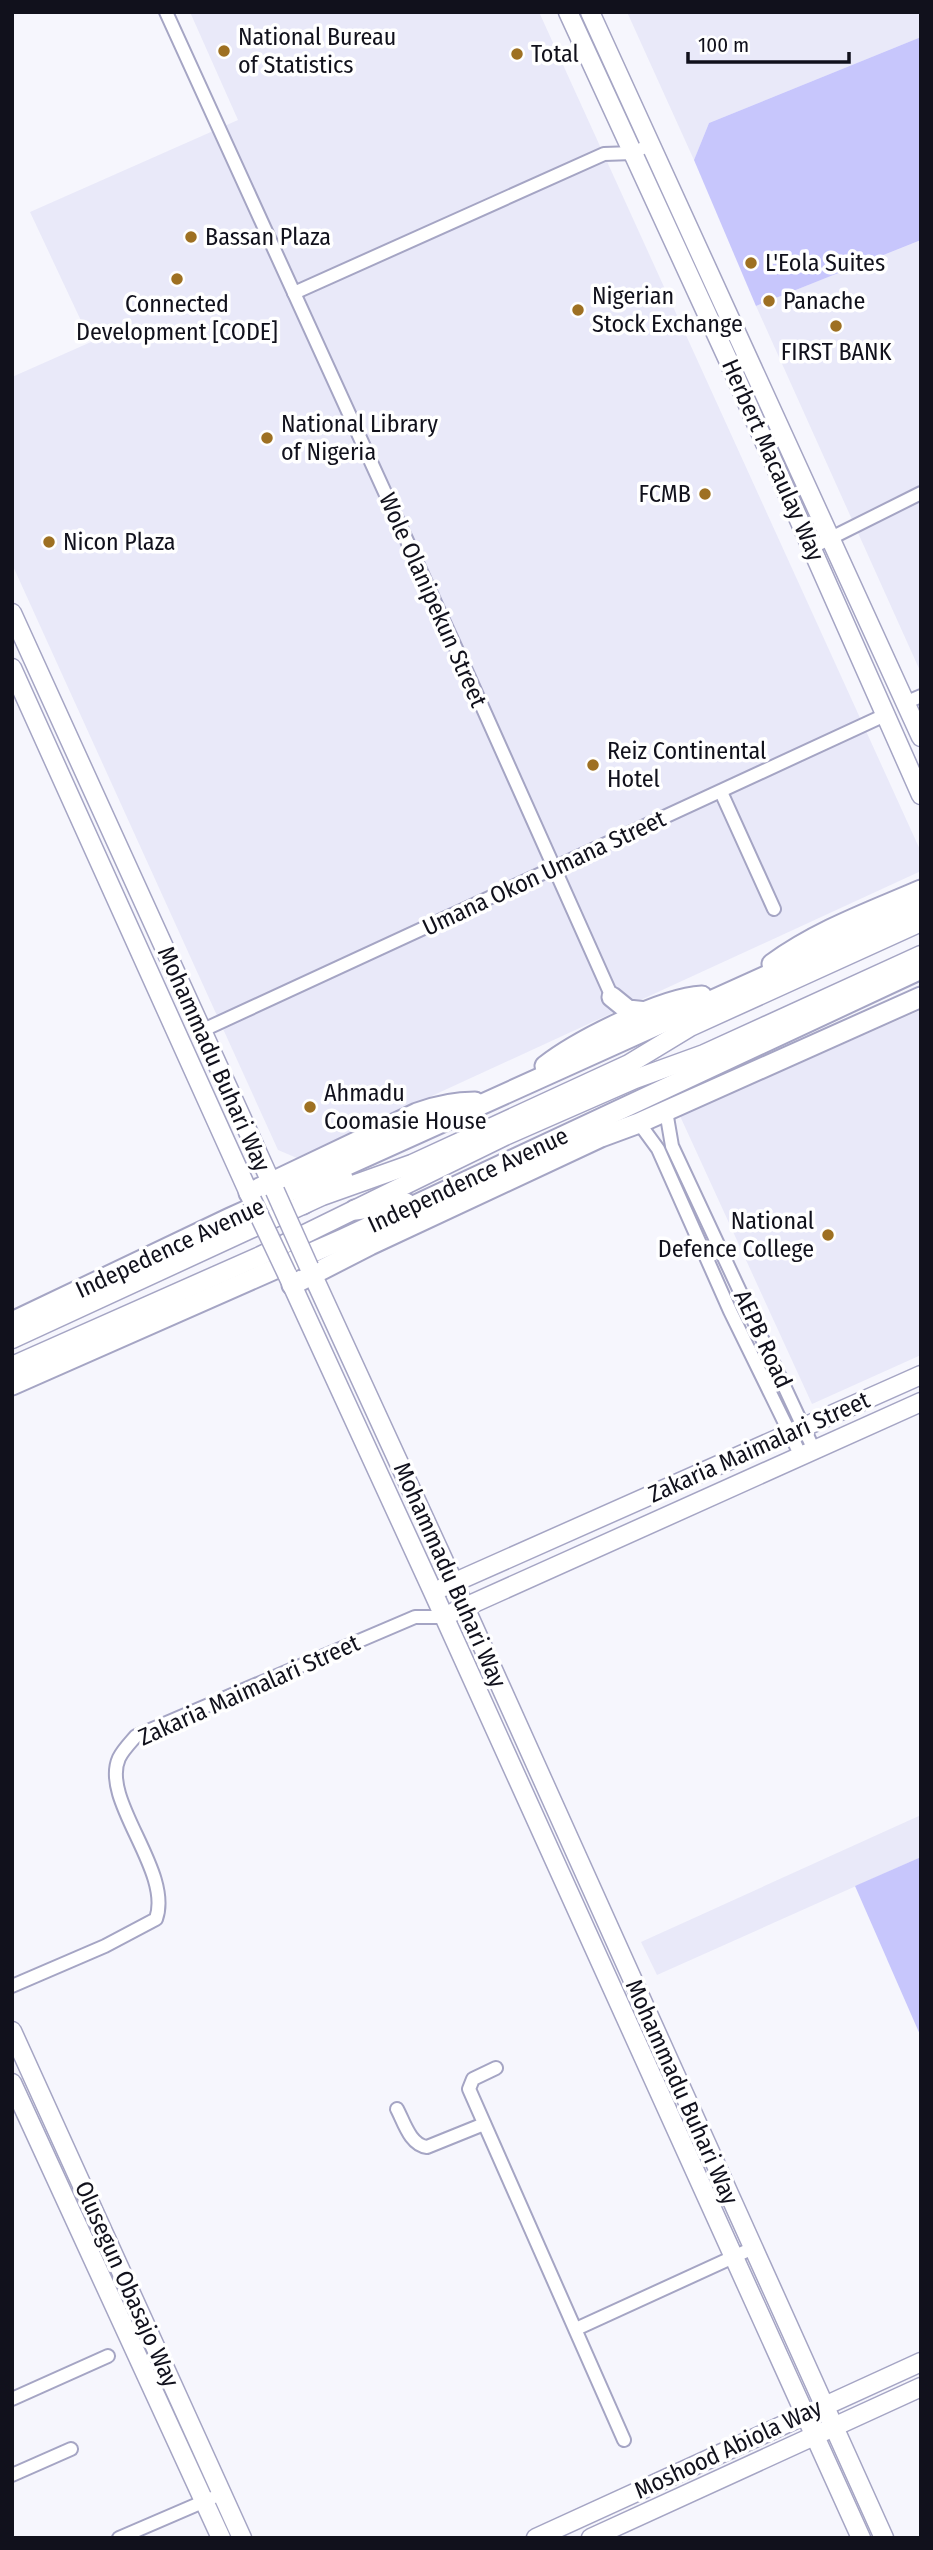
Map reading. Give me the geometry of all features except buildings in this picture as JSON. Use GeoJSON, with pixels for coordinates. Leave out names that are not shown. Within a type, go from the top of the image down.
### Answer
{"type":"FeatureCollection","features":[{"type":"Feature","properties":{"kind":"main road","name":"Herbert Macaulay Way"},"geometry":{"type":"LineString","coordinates":[[568,12],[921,795]]}},
{"type":"Feature","properties":{"kind":"main road","name":"Herbert Macaulay Way"},"geometry":{"type":"LineString","coordinates":[[590,12],[831,537],[913,700],[921,737]]}},
{"type":"Feature","properties":{"kind":"main road","name":"Mohammadu Buhari Way"},"geometry":{"type":"LineString","coordinates":[[12,613],[465,1607],[884,2538]]}},
{"type":"Feature","properties":{"kind":"main road","name":"Mohammadu Buhari Way"},"geometry":{"type":"LineString","coordinates":[[12,668],[861,2538]]}},
{"type":"Feature","properties":{"kind":"main road"},"geometry":{"type":"LineString","coordinates":[[94,849],[115,841]]}},
{"type":"Feature","properties":{"kind":"main road"},"geometry":{"type":"LineString","coordinates":[[747,986],[797,946],[921,890]]}},
{"type":"Feature","properties":{"kind":"main road"},"geometry":{"type":"LineString","coordinates":[[302,1196],[393,1144],[921,906]]}},
{"type":"Feature","properties":{"kind":"main road","name":"Independence Avenue"},"geometry":{"type":"LineString","coordinates":[[12,1339],[302,1196],[339,1189],[412,1164],[617,1070],[690,1027],[921,922]]}},
{"type":"Feature","properties":{"kind":"main road","name":"Independence Avenue"},"geometry":{"type":"LineString","coordinates":[[12,1366],[238,1266],[505,1136],[635,1079],[704,1054],[921,955]]}},
{"type":"Feature","properties":{"kind":"main road","name":"Independence Avenue"},"geometry":{"type":"LineString","coordinates":[[12,1385],[343,1239],[921,969]]}},
{"type":"Feature","properties":{"kind":"main road"},"geometry":{"type":"LineString","coordinates":[[519,1087],[572,1047],[601,1032],[694,996],[727,994]]}},
{"type":"Feature","properties":{"kind":"main road"},"geometry":{"type":"LineString","coordinates":[[290,1279],[394,1234],[601,1137],[639,1123],[921,996]]}},
{"type":"Feature","properties":{"kind":"main road"},"geometry":{"type":"LineString","coordinates":[[612,997],[628,1010],[647,1012]]}},
{"type":"Feature","properties":{"kind":"main road"},"geometry":{"type":"LineString","coordinates":[[601,1032],[611,1018],[612,997]]}},
{"type":"Feature","properties":{"kind":"main road"},"geometry":{"type":"LineString","coordinates":[[250,1196],[273,1188],[436,1106],[460,1102],[483,1103]]}},
{"type":"Feature","properties":{"kind":"main road","name":"Indepedence Avenue"},"geometry":{"type":"LineString","coordinates":[[12,1322],[230,1218],[302,1196]]}},
{"type":"Feature","properties":{"kind":"main road"},"geometry":{"type":"LineString","coordinates":[[355,1210],[422,1201]]}},
{"type":"Feature","properties":{"kind":"main road","name":"Zakaria Maimalari Street"},"geometry":{"type":"LineString","coordinates":[[433,1592],[921,1375]]}},
{"type":"Feature","properties":{"kind":"main road","name":"Zakaria Maimalari Street"},"geometry":{"type":"LineString","coordinates":[[444,1617],[921,1402]]}},
{"type":"Feature","properties":{"kind":"main road","name":"Olusegun Obasajo Way"},"geometry":{"type":"LineString","coordinates":[[12,2031],[242,2538]]}},
{"type":"Feature","properties":{"kind":"main road","name":"Olusegun Obasajo Way"},"geometry":{"type":"LineString","coordinates":[[12,2083],[221,2538]]}},
{"type":"Feature","properties":{"kind":"main road","name":"Moshood Abiola Way"},"geometry":{"type":"LineString","coordinates":[[536,2538],[824,2404],[921,2362]]}},
{"type":"Feature","properties":{"kind":"main road","name":"Moshood Abiola Way"},"geometry":{"type":"LineString","coordinates":[[591,2538],[921,2388]]}},
{"type":"Feature","properties":{"kind":"street","name":"Wole Olanipekun Street"},"geometry":{"type":"LineString","coordinates":[[166,12],[612,997]]}},
{"type":"Feature","properties":{"kind":"street"},"geometry":{"type":"LineString","coordinates":[[604,154],[622,129],[639,121]]}},
{"type":"Feature","properties":{"kind":"street"},"geometry":{"type":"LineString","coordinates":[[294,293],[604,154],[633,153],[651,144]]}},
{"type":"Feature","properties":{"kind":"street"},"geometry":{"type":"LineString","coordinates":[[811,548],[921,493]]}},
{"type":"Feature","properties":{"kind":"street","name":"Umana Okon Umana Street"},"geometry":{"type":"LineString","coordinates":[[201,1031],[885,715]]}},
{"type":"Feature","properties":{"kind":"street"},"geometry":{"type":"LineString","coordinates":[[721,792],[774,909]]}},
{"type":"Feature","properties":{"kind":"street","name":"AEPB Road"},"geometry":{"type":"LineString","coordinates":[[666,1111],[673,1146],[808,1453]]}},
{"type":"Feature","properties":{"kind":"street","name":"AEPB Road"},"geometry":{"type":"LineString","coordinates":[[639,1123],[658,1149],[730,1311],[797,1430]]}},
{"type":"Feature","properties":{"kind":"street"},"geometry":{"type":"LineString","coordinates":[[415,1617],[433,1592]]}},
{"type":"Feature","properties":{"kind":"street","name":"Zakaria Maimalari Street"},"geometry":{"type":"LineString","coordinates":[[12,1986],[104,1946],[156,1919],[158,1895],[152,1873],[116,1784],[119,1758],[136,1736],[415,1617],[444,1617]]}},
{"type":"Feature","properties":{"kind":"street"},"geometry":{"type":"LineString","coordinates":[[496,2068],[472,2079],[469,2089],[624,2440]]}},
{"type":"Feature","properties":{"kind":"street"},"geometry":{"type":"LineString","coordinates":[[397,2109],[419,2146],[427,2147],[484,2124]]}},
{"type":"Feature","properties":{"kind":"street"},"geometry":{"type":"LineString","coordinates":[[576,2329],[753,2248]]}},
{"type":"Feature","properties":{"kind":"street"},"geometry":{"type":"LineString","coordinates":[[12,2399],[108,2356]]}},
{"type":"Feature","properties":{"kind":"street"},"geometry":{"type":"LineString","coordinates":[[12,2475],[71,2449]]}},
{"type":"Feature","properties":{"kind":"street"},"geometry":{"type":"LineString","coordinates":[[118,2538],[222,2494]]}},
{"type":"Feature","properties":{"kind":"shaded area"},"geometry":{"type":"Polygon","coordinates":[[[190,12],[539,12],[921,852],[921,871],[297,1158],[278,1150],[12,564],[12,377],[91,342],[30,212],[238,120],[190,12]]]}},
{"type":"Feature","properties":{"kind":"shaded area"},"geometry":{"type":"Polygon","coordinates":[[[627,12],[921,12],[921,37],[709,123],[694,160],[627,12]]]}},
{"type":"Feature","properties":{"kind":"shaded area"},"geometry":{"type":"Polygon","coordinates":[[[921,37],[921,240],[756,306],[694,160],[709,123],[921,37]]]}},
{"type":"Feature","properties":{"kind":"shaded area"},"geometry":{"type":"Polygon","coordinates":[[[921,240],[921,673],[756,306],[921,240]]]}},
{"type":"Feature","properties":{"kind":"shaded area","name":"National Defence College"},"geometry":{"type":"Polygon","coordinates":[[[921,1010],[921,1355],[812,1404],[680,1116],[921,1010]]]}},
{"type":"Feature","properties":{"kind":"shaded area"},"geometry":{"type":"Polygon","coordinates":[[[921,1815],[921,1857],[657,1975],[641,1942],[921,1815]]]}},
{"type":"Feature","properties":{"kind":"shaded area"},"geometry":{"type":"Polygon","coordinates":[[[921,1857],[921,2037],[855,1886],[921,1857]]]}},
{"type":"Feature","properties":{"kind":"place","name":"National Bureau of Statistics"},"geometry":{"type":"Point","coordinates":[224,51]}},
{"type":"Feature","properties":{"kind":"place","name":"Total"},"geometry":{"type":"Point","coordinates":[517,54]}},
{"type":"Feature","properties":{"kind":"place","name":"Bassan Plaza"},"geometry":{"type":"Point","coordinates":[191,237]}},
{"type":"Feature","properties":{"kind":"place","name":"L'Eola Suites"},"geometry":{"type":"Point","coordinates":[751,263]}},
{"type":"Feature","properties":{"kind":"place","name":"Connected Development [CODE]"},"geometry":{"type":"Point","coordinates":[177,279]}},
{"type":"Feature","properties":{"kind":"place","name":"Panache"},"geometry":{"type":"Point","coordinates":[769,301]}},
{"type":"Feature","properties":{"kind":"place","name":"Nigerian Stock Exchange"},"geometry":{"type":"Point","coordinates":[578,310]}},
{"type":"Feature","properties":{"kind":"place","name":"FIRST BANK"},"geometry":{"type":"Point","coordinates":[836,326]}},
{"type":"Feature","properties":{"kind":"place","name":"National Library of Nigeria"},"geometry":{"type":"Point","coordinates":[267,438]}},
{"type":"Feature","properties":{"kind":"place","name":"FCMB"},"geometry":{"type":"Point","coordinates":[705,494]}},
{"type":"Feature","properties":{"kind":"place","name":"Nicon Plaza"},"geometry":{"type":"Point","coordinates":[49,542]}},
{"type":"Feature","properties":{"kind":"place","name":"Reiz Continental Hotel"},"geometry":{"type":"Point","coordinates":[593,765]}},
{"type":"Feature","properties":{"kind":"place","name":"Ahmadu Coomasie House"},"geometry":{"type":"Point","coordinates":[310,1107]}},
{"type":"Feature","properties":{"kind":"place","name":"National Defence College"},"geometry":{"type":"Point","coordinates":[828,1235]}}]}
